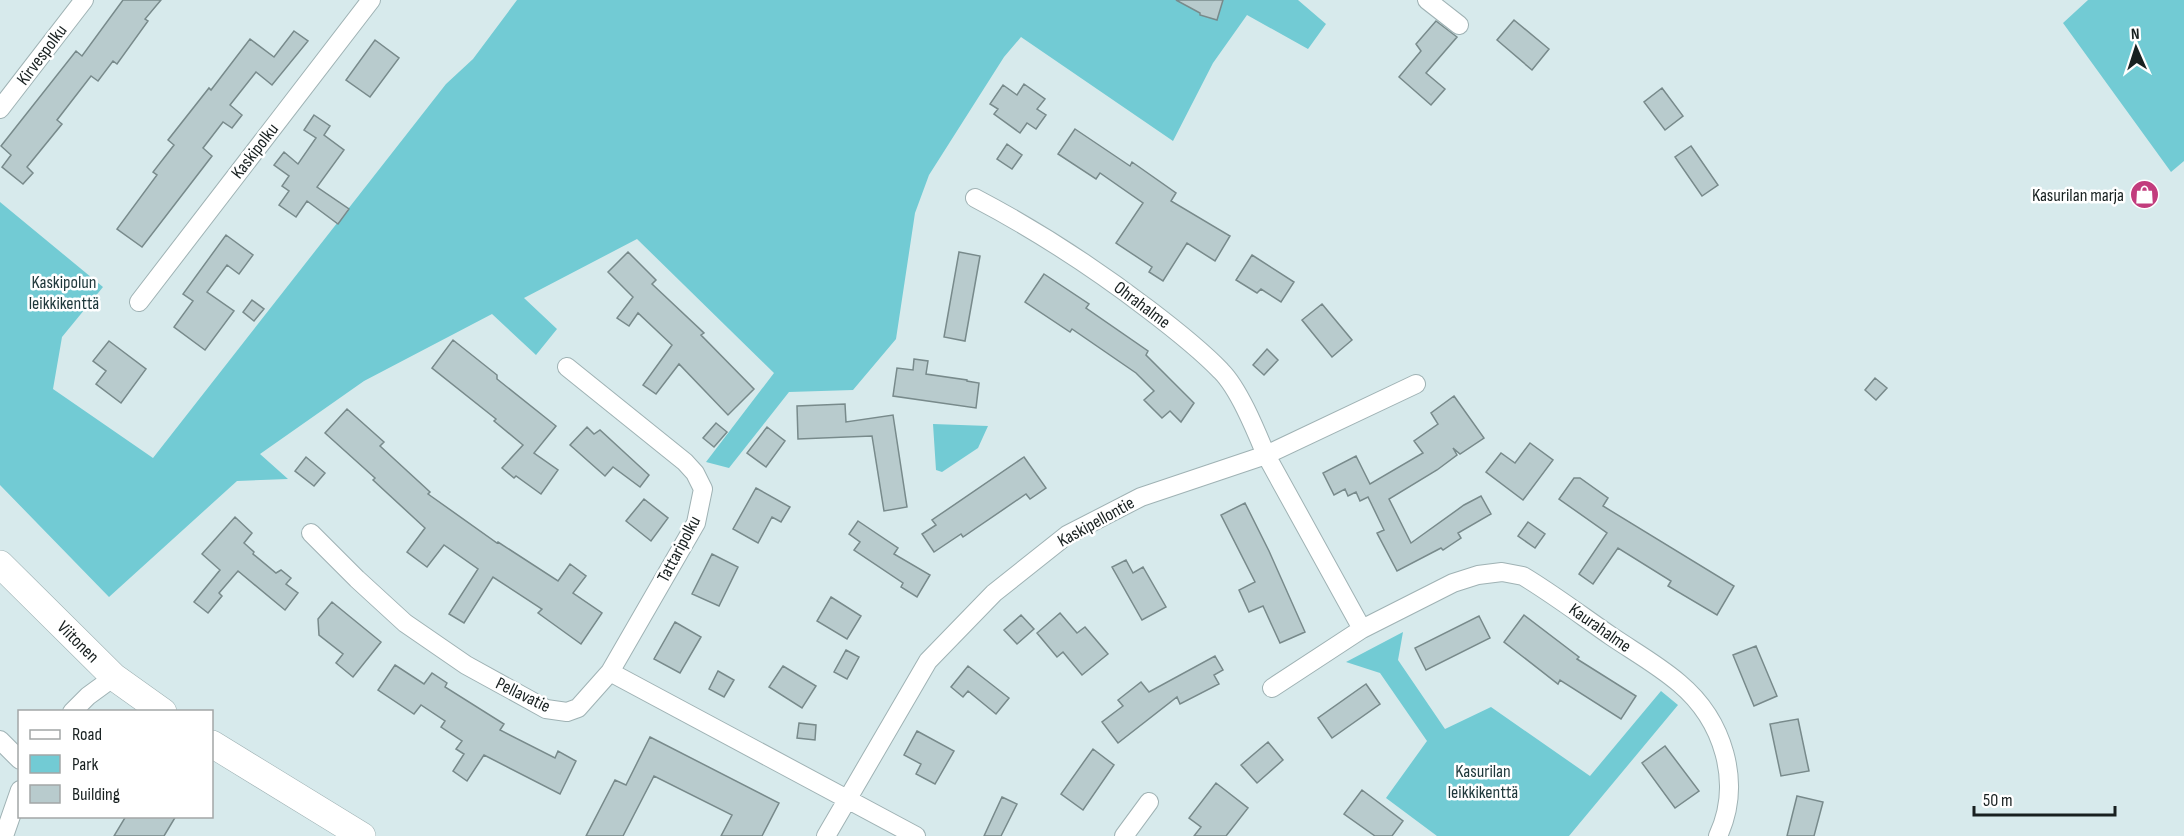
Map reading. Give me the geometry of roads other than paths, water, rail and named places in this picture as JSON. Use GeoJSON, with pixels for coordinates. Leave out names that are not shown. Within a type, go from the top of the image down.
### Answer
{"type":"FeatureCollection","features":[{"type":"Feature","properties":{"kind":"main road","name":"Viitonen"},"geometry":{"type":"LineString","coordinates":[[0,564],[114,677],[163,710]]}},
{"type":"Feature","properties":{"kind":"main road"},"geometry":{"type":"LineString","coordinates":[[213,745],[362,836]]}},
{"type":"Feature","properties":{"kind":"street","name":"Kirvespolku"},"geometry":{"type":"LineString","coordinates":[[0,109],[84,0]]}},
{"type":"Feature","properties":{"kind":"street","name":"Kaskipolku"},"geometry":{"type":"LineString","coordinates":[[139,302],[372,0]]}},
{"type":"Feature","properties":{"kind":"street"},"geometry":{"type":"LineString","coordinates":[[1427,0],[1459,25]]}},
{"type":"Feature","properties":{"kind":"street","name":"Ohrahalme"},"geometry":{"type":"LineString","coordinates":[[975,198],[1023,223],[1104,276],[1197,349],[1223,372],[1257,432],[1266,455]]}},
{"type":"Feature","properties":{"kind":"street","name":"Tattaripolku"},"geometry":{"type":"LineString","coordinates":[[567,367],[685,462],[703,489],[696,523],[610,672]]}},
{"type":"Feature","properties":{"kind":"street","name":"Kaskipellontie"},"geometry":{"type":"LineString","coordinates":[[826,836],[927,661],[994,593],[1067,535],[1132,501],[1266,455],[1416,384]]}},
{"type":"Feature","properties":{"kind":"street"},"geometry":{"type":"LineString","coordinates":[[1266,455],[1362,629]]}},
{"type":"Feature","properties":{"kind":"street","name":"Pellavatie"},"geometry":{"type":"LineString","coordinates":[[311,533],[405,623],[466,665],[546,710],[567,712],[578,708],[610,672]]}},
{"type":"Feature","properties":{"kind":"street","name":"Kaurahalme"},"geometry":{"type":"LineString","coordinates":[[1272,688],[1362,629],[1454,583],[1478,575],[1502,572],[1528,579],[1678,682],[1707,712],[1720,739],[1729,778],[1726,813],[1718,836]]}},
{"type":"Feature","properties":{"kind":"street"},"geometry":{"type":"LineString","coordinates":[[610,672],[916,836]]}},
{"type":"Feature","properties":{"kind":"street"},"geometry":{"type":"LineString","coordinates":[[73,710],[114,677]]}},
{"type":"Feature","properties":{"kind":"street"},"geometry":{"type":"LineString","coordinates":[[0,740],[18,758]]}},
{"type":"Feature","properties":{"kind":"street"},"geometry":{"type":"LineString","coordinates":[[7,835],[18,797]]}},
{"type":"Feature","properties":{"kind":"street"},"geometry":{"type":"LineString","coordinates":[[1124,836],[1149,802]]}},
{"type":"Feature","properties":{"kind":"place","name":"Kasurilan marja"},"geometry":{"type":"Point","coordinates":[2145,195]}},
{"type":"Feature","properties":{"kind":"park label","name":"Kaskipolun leikkikenttä"},"geometry":{"type":"Point","coordinates":[64,292]}},
{"type":"Feature","properties":{"kind":"park label","name":"Kasurilan leikkikenttä"},"geometry":{"type":"Point","coordinates":[1483,781]}}]}
